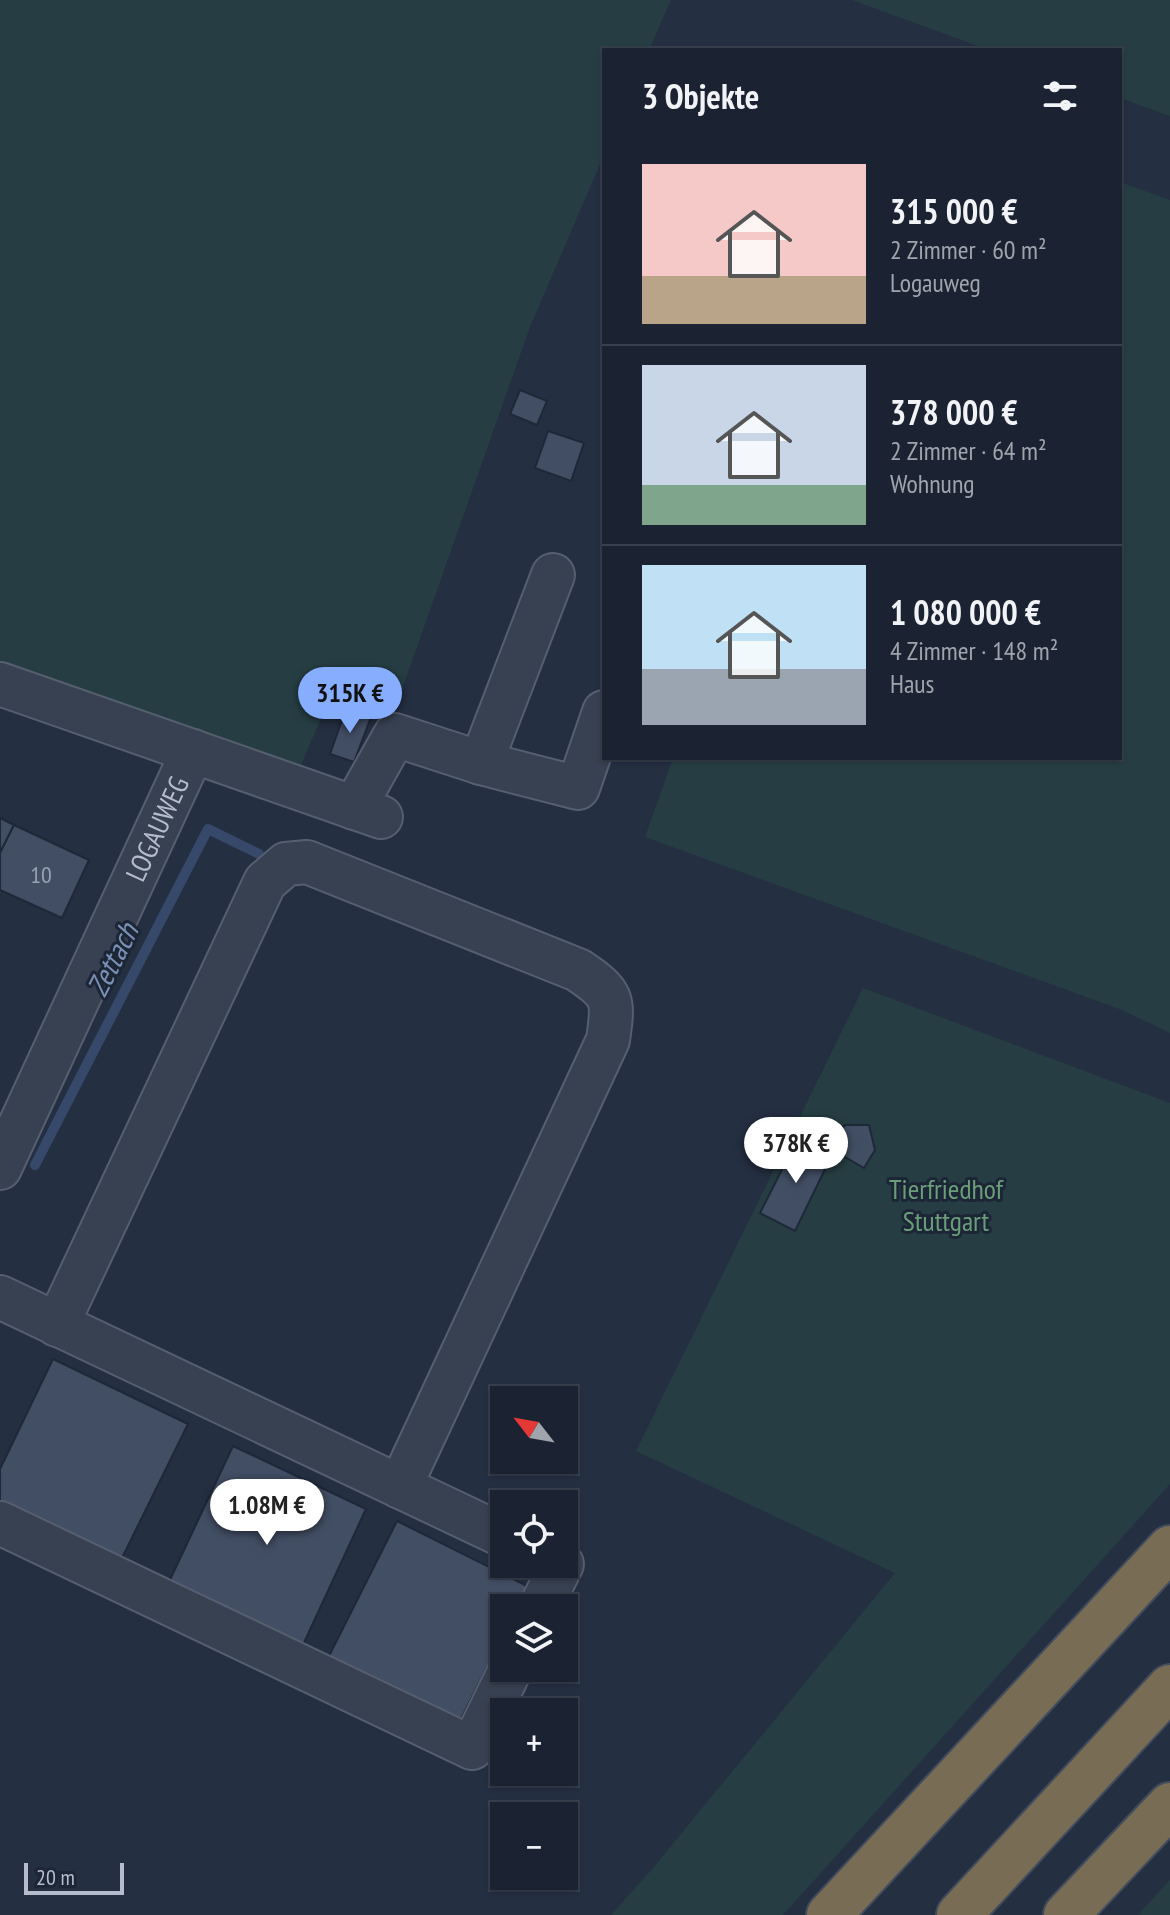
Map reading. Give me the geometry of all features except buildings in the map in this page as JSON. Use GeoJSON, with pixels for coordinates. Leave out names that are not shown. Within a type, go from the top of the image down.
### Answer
{"type":"FeatureCollection","features":[{"type":"Feature","properties":{"kind":"highway"},"geometry":{"type":"LineString","coordinates":[[829,1915],[1170,1548]]}},
{"type":"Feature","properties":{"kind":"highway"},"geometry":{"type":"LineString","coordinates":[[959,1915],[1170,1687]]}},
{"type":"Feature","properties":{"kind":"highway"},"geometry":{"type":"LineString","coordinates":[[1066,1915],[1170,1805]]}},
{"type":"Feature","properties":{"kind":"street"},"geometry":{"type":"LineString","coordinates":[[553,575],[481,763],[578,788],[602,718]]}},
{"type":"Feature","properties":{"kind":"street","name":"LOGAUWEG"},"geometry":{"type":"LineString","coordinates":[[0,684],[368,813],[395,735],[481,763]]}},
{"type":"Feature","properties":{"kind":"street","name":"LOGAUWEG"},"geometry":{"type":"LineString","coordinates":[[0,1168],[193,751]]}},
{"type":"Feature","properties":{"kind":"street"},"geometry":{"type":"LineString","coordinates":[[57,1325],[265,882],[286,864],[307,862],[578,970],[601,985],[613,1006],[608,1040],[400,1487]]}},
{"type":"Feature","properties":{"kind":"street"},"geometry":{"type":"LineString","coordinates":[[0,1297],[490,1529]]}},
{"type":"Feature","properties":{"kind":"street"},"geometry":{"type":"LineString","coordinates":[[0,1523],[472,1748],[504,1682]]}},
{"type":"Feature","properties":{"kind":"green space"},"geometry":{"type":"Polygon","coordinates":[[[0,0],[671,0],[650,48],[602,48],[602,160],[530,327],[394,712],[337,681],[292,786],[0,668],[0,0]]]}},
{"type":"Feature","properties":{"kind":"green space"},"geometry":{"type":"Polygon","coordinates":[[[852,0],[1170,0],[1170,116],[1122,99],[1122,48],[984,48],[852,0]]]}},
{"type":"Feature","properties":{"kind":"green space"},"geometry":{"type":"Polygon","coordinates":[[[1122,183],[1170,200],[1170,1033],[1122,1010],[645,837],[672,760],[1122,760],[1122,183]]]}},
{"type":"Feature","properties":{"kind":"green space","name":"Tierfriedhof Stuttgart"},"geometry":{"type":"Polygon","coordinates":[[[863,988],[1170,1103],[1170,1484],[783,1915],[611,1915],[895,1573],[636,1451],[863,988]]]}},
{"type":"Feature","properties":{"kind":"green space"},"geometry":{"type":"Polygon","coordinates":[[[1170,1880],[1170,1915],[1138,1915],[1170,1880]]]}},
{"type":"Feature","properties":{"kind":"waterway","name":"Zettach"},"geometry":{"type":"LineString","coordinates":[[35,1165],[208,829],[259,854]]}}]}
